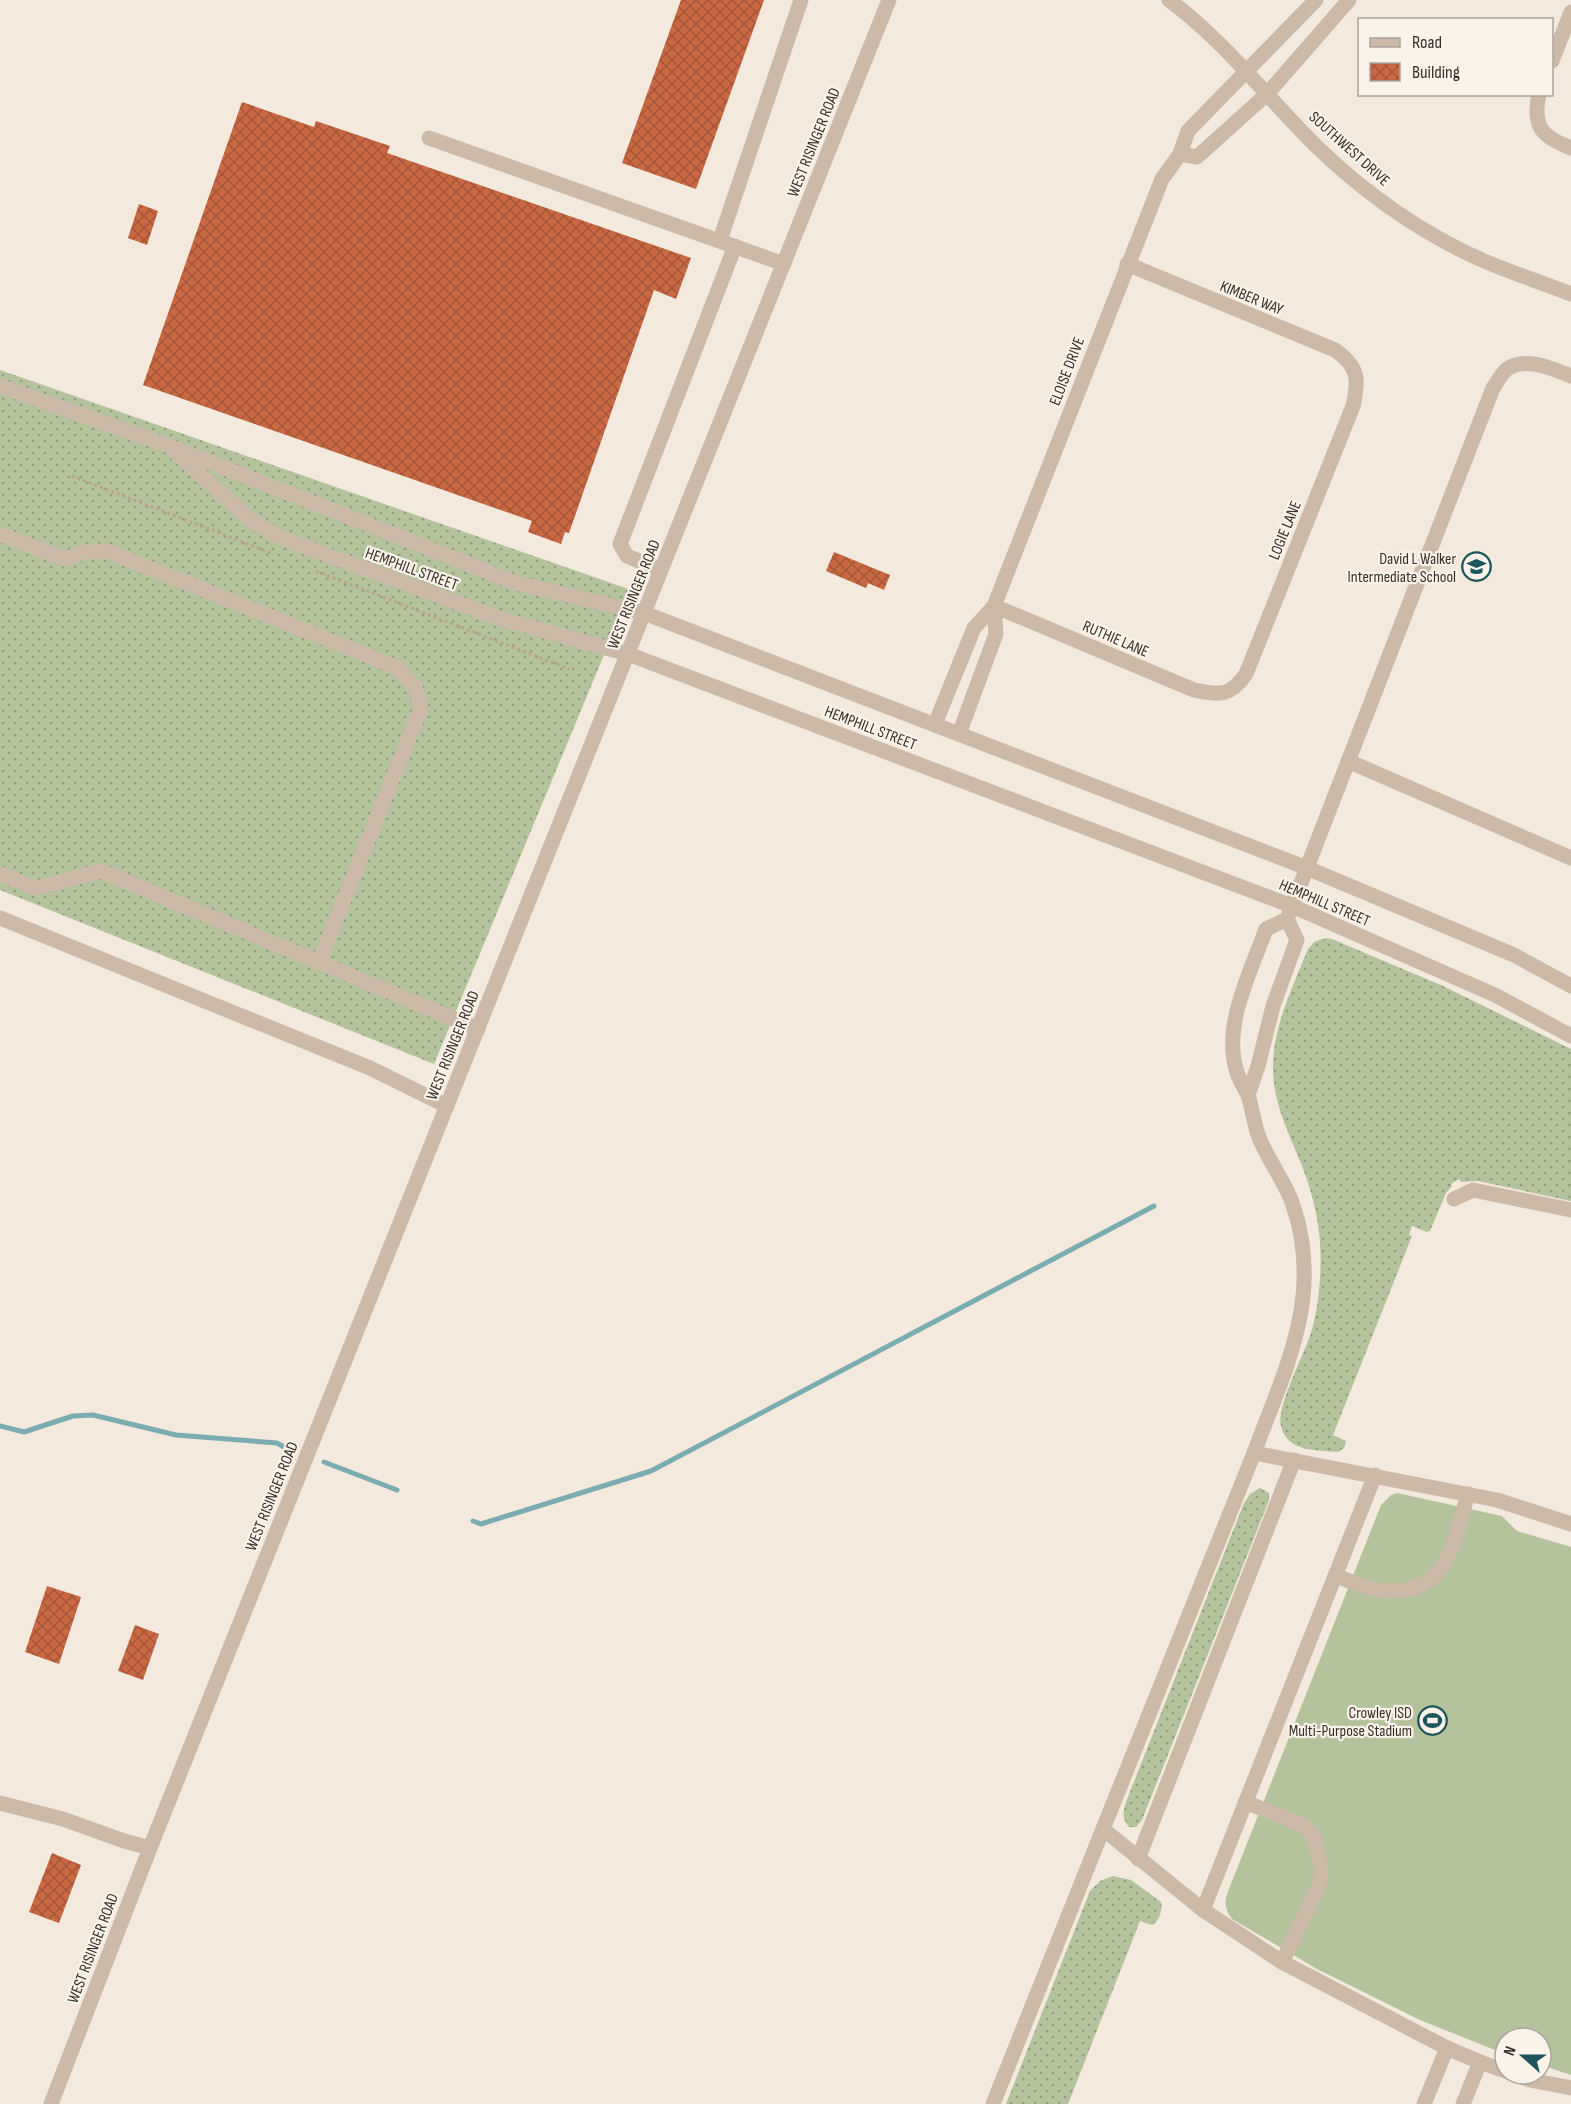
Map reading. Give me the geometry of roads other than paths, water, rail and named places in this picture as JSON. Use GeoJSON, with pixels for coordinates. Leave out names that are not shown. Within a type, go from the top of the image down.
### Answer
{"type":"FeatureCollection","features":[{"type":"Feature","properties":{"kind":"street"},"geometry":{"type":"LineString","coordinates":[[662,570],[627,556],[620,544],[727,243],[801,0]]}},
{"type":"Feature","properties":{"kind":"street","name":"WEST RISINGER ROAD"},"geometry":{"type":"LineString","coordinates":[[51,2104],[150,1848],[889,0]]}},
{"type":"Feature","properties":{"kind":"street","name":"SOUTHWEST DRIVE"},"geometry":{"type":"LineString","coordinates":[[1169,0],[1197,20],[1318,147],[1365,190],[1421,228],[1481,260],[1571,294]]}},
{"type":"Feature","properties":{"kind":"street","name":"ELOISE DRIVE"},"geometry":{"type":"LineString","coordinates":[[935,724],[974,628],[994,606],[1162,179],[1180,154],[1188,131],[1316,0]]}},
{"type":"Feature","properties":{"kind":"street"},"geometry":{"type":"LineString","coordinates":[[1180,154],[1197,157],[1267,94],[1349,0]]}},
{"type":"Feature","properties":{"kind":"street"},"geometry":{"type":"LineString","coordinates":[[1553,56],[1571,12]]}},
{"type":"Feature","properties":{"kind":"street"},"geometry":{"type":"LineString","coordinates":[[1294,22],[1315,39]]}},
{"type":"Feature","properties":{"kind":"street"},"geometry":{"type":"LineString","coordinates":[[1539,96],[1536,107],[1537,121],[1542,132],[1551,140],[1571,148]]}},
{"type":"Feature","properties":{"kind":"street"},"geometry":{"type":"LineString","coordinates":[[429,138],[784,264]]}},
{"type":"Feature","properties":{"kind":"street","name":"KIMBER WAY"},"geometry":{"type":"LineString","coordinates":[[1127,264],[1335,350],[1349,360],[1356,373]]}},
{"type":"Feature","properties":{"kind":"street"},"geometry":{"type":"LineString","coordinates":[[1248,1095],[1273,1006],[1297,940],[1290,913],[1493,388],[1507,369],[1523,363],[1550,368],[1571,376]]}},
{"type":"Feature","properties":{"kind":"street","name":"LOGIE LANE"},"geometry":{"type":"LineString","coordinates":[[1227,693],[1238,686],[1246,675],[1353,406],[1357,387],[1356,373]]}},
{"type":"Feature","properties":{"kind":"street","name":"HEMPHILL STREET"},"geometry":{"type":"LineString","coordinates":[[0,386],[168,446],[516,583],[644,613],[935,724],[1307,868],[1514,955],[1571,986]]}},
{"type":"Feature","properties":{"kind":"street","name":"HEMPHILL STREET"},"geometry":{"type":"LineString","coordinates":[[168,446],[252,521],[281,538],[502,619],[628,654],[1495,995],[1571,1036]]}},
{"type":"Feature","properties":{"kind":"street"},"geometry":{"type":"LineString","coordinates":[[0,534],[65,559],[88,551],[109,552],[396,667],[415,687],[421,708],[319,962]]}},
{"type":"Feature","properties":{"kind":"street","name":"ELOISE DRIVE"},"geometry":{"type":"LineString","coordinates":[[959,734],[996,634],[994,606]]}},
{"type":"Feature","properties":{"kind":"street","name":"RUTHIE LANE"},"geometry":{"type":"LineString","coordinates":[[994,606],[1194,690],[1214,694],[1227,693]]}},
{"type":"Feature","properties":{"kind":"street"},"geometry":{"type":"LineString","coordinates":[[1348,761],[1571,858]]}},
{"type":"Feature","properties":{"kind":"street"},"geometry":{"type":"LineString","coordinates":[[0,874],[36,888],[101,870],[478,1029]]}},
{"type":"Feature","properties":{"kind":"street"},"geometry":{"type":"LineString","coordinates":[[993,2104],[1254,1453],[1293,1347],[1304,1302],[1305,1254],[1293,1204],[1258,1135],[1248,1095],[1236,1069],[1232,1031],[1240,1000],[1266,929],[1290,913]]}},
{"type":"Feature","properties":{"kind":"street"},"geometry":{"type":"LineString","coordinates":[[0,918],[340,1056],[447,1106]]}},
{"type":"Feature","properties":{"kind":"street"},"geometry":{"type":"LineString","coordinates":[[1454,1199],[1473,1190],[1571,1210]]}},
{"type":"Feature","properties":{"kind":"street"},"geometry":{"type":"LineString","coordinates":[[1254,1453],[1497,1500],[1571,1524]]}},
{"type":"Feature","properties":{"kind":"street"},"geometry":{"type":"LineString","coordinates":[[1138,1858],[1294,1460]]}},
{"type":"Feature","properties":{"kind":"street"},"geometry":{"type":"LineString","coordinates":[[1203,1910],[1375,1475]]}},
{"type":"Feature","properties":{"kind":"street"},"geometry":{"type":"LineString","coordinates":[[1335,1576],[1378,1590],[1408,1590],[1429,1583],[1448,1560],[1468,1494]]}},
{"type":"Feature","properties":{"kind":"street"},"geometry":{"type":"LineString","coordinates":[[1245,1802],[1303,1825],[1315,1839],[1321,1869],[1319,1886],[1282,1962]]}},
{"type":"Feature","properties":{"kind":"street"},"geometry":{"type":"LineString","coordinates":[[0,1803],[63,1819],[150,1848]]}},
{"type":"Feature","properties":{"kind":"street"},"geometry":{"type":"LineString","coordinates":[[1103,1829],[1203,1910],[1282,1962],[1447,2048],[1493,2067]]}},
{"type":"Feature","properties":{"kind":"street"},"geometry":{"type":"LineString","coordinates":[[1424,2104],[1447,2048]]}},
{"type":"Feature","properties":{"kind":"street"},"geometry":{"type":"LineString","coordinates":[[1464,2104],[1480,2062]]}},
{"type":"Feature","properties":{"kind":"street"},"geometry":{"type":"LineString","coordinates":[[1553,2084],[1571,2088]]}},
{"type":"Feature","properties":{"kind":"waterway"},"geometry":{"type":"LineString","coordinates":[[473,1521],[481,1524],[651,1471],[1154,1206]]}},
{"type":"Feature","properties":{"kind":"waterway"},"geometry":{"type":"LineString","coordinates":[[0,1426],[24,1432],[73,1416],[93,1415],[176,1435],[277,1443],[284,1447]]}},
{"type":"Feature","properties":{"kind":"waterway"},"geometry":{"type":"LineString","coordinates":[[324,1462],[397,1490]]}},
{"type":"Feature","properties":{"kind":"place","name":"David L Walker Intermediate School"},"geometry":{"type":"Point","coordinates":[1477,567]}},
{"type":"Feature","properties":{"kind":"place","name":"Crowley ISD Multi-Purpose Stadium"},"geometry":{"type":"Point","coordinates":[1433,1721]}}]}
